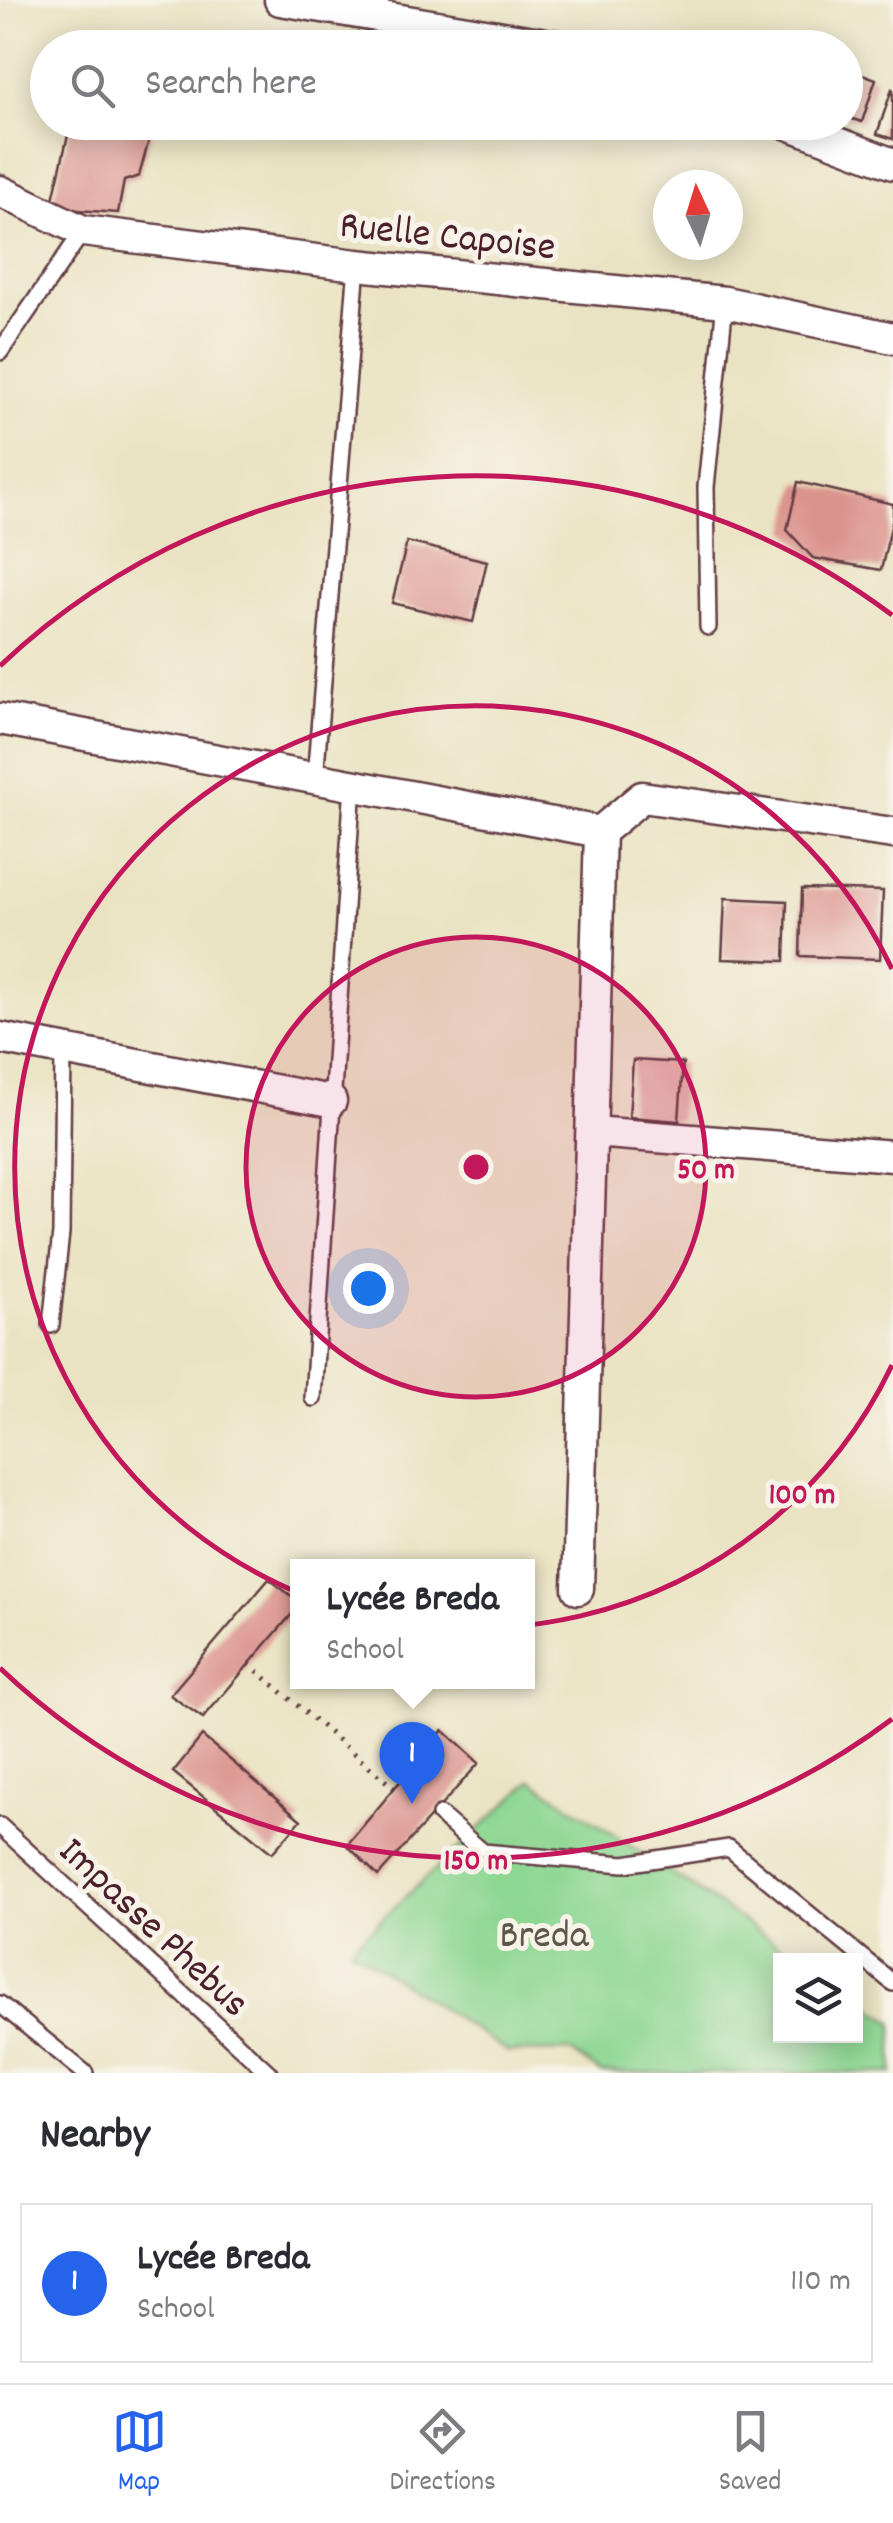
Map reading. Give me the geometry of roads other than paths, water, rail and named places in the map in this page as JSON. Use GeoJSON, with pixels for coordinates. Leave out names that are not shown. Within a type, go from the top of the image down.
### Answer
{"type":"FeatureCollection","features":[{"type":"Feature","properties":{"kind":"street"},"geometry":{"type":"LineString","coordinates":[[280,0],[461,30]]}},
{"type":"Feature","properties":{"kind":"street"},"geometry":{"type":"LineString","coordinates":[[830,140],[893,164]]}},
{"type":"Feature","properties":{"kind":"street","name":"Ruelle Capoise"},"geometry":{"type":"LineString","coordinates":[[0,192],[84,231],[725,302],[893,338]]}},
{"type":"Feature","properties":{"kind":"street"},"geometry":{"type":"LineString","coordinates":[[0,719],[600,832]]}},
{"type":"Feature","properties":{"kind":"street"},"geometry":{"type":"LineString","coordinates":[[578,1590],[600,832],[642,797],[893,833]]}},
{"type":"Feature","properties":{"kind":"street"},"geometry":{"type":"LineString","coordinates":[[0,1038],[331,1101]]}},
{"type":"Feature","properties":{"kind":"street"},"geometry":{"type":"LineString","coordinates":[[593,1132],[893,1156]]}},
{"type":"Feature","properties":{"kind":"lane"},"geometry":{"type":"LineString","coordinates":[[0,352],[84,231]]}},
{"type":"Feature","properties":{"kind":"lane"},"geometry":{"type":"LineString","coordinates":[[315,779],[357,264]]}},
{"type":"Feature","properties":{"kind":"lane"},"geometry":{"type":"LineString","coordinates":[[708,627],[706,487],[725,302]]}},
{"type":"Feature","properties":{"kind":"lane"},"geometry":{"type":"LineString","coordinates":[[313,1398],[352,784]]}},
{"type":"Feature","properties":{"kind":"lane"},"geometry":{"type":"LineString","coordinates":[[52,1325],[61,1233],[63,1051]]}},
{"type":"Feature","properties":{"kind":"lane"},"geometry":{"type":"LineString","coordinates":[[440,1815],[483,1852],[624,1864],[729,1848],[893,1983]]}},
{"type":"Feature","properties":{"kind":"lane","name":"Impasse Phebus"},"geometry":{"type":"LineString","coordinates":[[0,1826],[269,2073]]}},
{"type":"Feature","properties":{"kind":"lane"},"geometry":{"type":"LineString","coordinates":[[0,2004],[86,2073]]}},
{"type":"Feature","properties":{"kind":"place","name":"Lycée Breda"},"geometry":{"type":"Point","coordinates":[412,1804]}},
{"type":"Feature","properties":{"kind":"park label","name":"Breda"},"geometry":{"type":"Point","coordinates":[544,1932]}}]}
